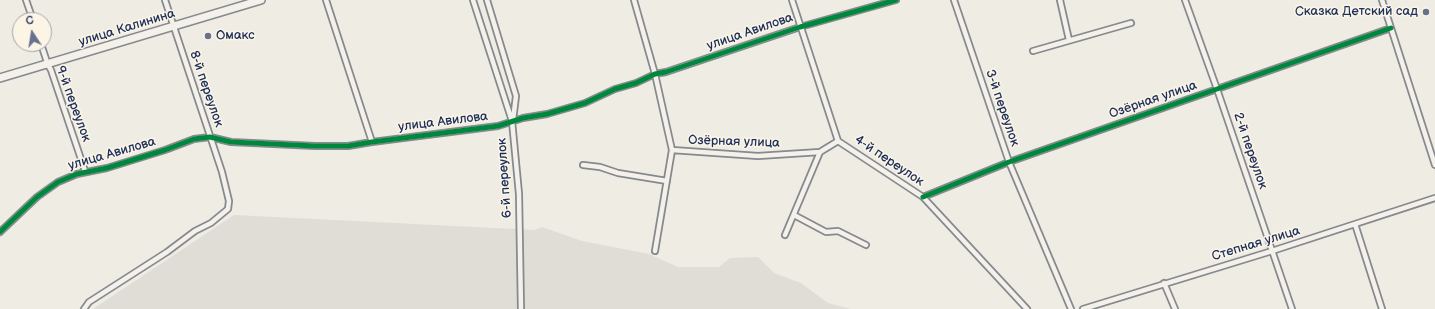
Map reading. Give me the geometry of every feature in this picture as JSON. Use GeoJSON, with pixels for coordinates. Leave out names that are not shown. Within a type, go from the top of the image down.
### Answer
{"type":"FeatureCollection","features":[{"type":"Feature","properties":{"kind":"main road","name":"улица Калинина"},"geometry":{"type":"LineString","coordinates":[[0,78],[48,65],[261,0]]}},
{"type":"Feature","properties":{"kind":"street"},"geometry":{"type":"LineString","coordinates":[[26,0],[30,12]]}},
{"type":"Feature","properties":{"kind":"street","name":"8-й переулок"},"geometry":{"type":"LineString","coordinates":[[84,309],[89,302],[167,252],[195,231],[211,223],[228,209],[229,202],[210,136],[165,0]]}},
{"type":"Feature","properties":{"kind":"street"},"geometry":{"type":"LineString","coordinates":[[326,0],[372,142]]}},
{"type":"Feature","properties":{"kind":"street"},"geometry":{"type":"LineString","coordinates":[[473,0],[512,121]]}},
{"type":"Feature","properties":{"kind":"street"},"geometry":{"type":"LineString","coordinates":[[487,0],[516,96],[512,121]]}},
{"type":"Feature","properties":{"kind":"street"},"geometry":{"type":"LineString","coordinates":[[634,0],[655,74],[672,150],[655,251]]}},
{"type":"Feature","properties":{"kind":"street","name":"4-й переулок"},"geometry":{"type":"LineString","coordinates":[[792,0],[838,141],[923,197],[1027,309]]}},
{"type":"Feature","properties":{"kind":"street","name":"улица Авилова"},"geometry":{"type":"LineString","coordinates":[[0,232],[37,197],[58,182],[85,171],[107,168],[165,150],[194,139],[210,136],[231,142],[348,146],[498,126],[523,118],[547,114],[585,103],[615,88],[636,83],[655,74],[800,27],[896,0]]}},
{"type":"Feature","properties":{"kind":"street","name":"3-й переулок"},"geometry":{"type":"LineString","coordinates":[[954,0],[1009,162],[1071,309]]}},
{"type":"Feature","properties":{"kind":"street"},"geometry":{"type":"LineString","coordinates":[[1060,0],[1069,40]]}},
{"type":"Feature","properties":{"kind":"street","name":"2-й переулок"},"geometry":{"type":"LineString","coordinates":[[1185,0],[1292,309]]}},
{"type":"Feature","properties":{"kind":"street"},"geometry":{"type":"LineString","coordinates":[[1382,0],[1435,165]]}},
{"type":"Feature","properties":{"kind":"street"},"geometry":{"type":"LineString","coordinates":[[1033,51],[1131,23]]}},
{"type":"Feature","properties":{"kind":"street","name":"Озёрная улица"},"geometry":{"type":"LineString","coordinates":[[923,197],[1009,162],[1391,28]]}},
{"type":"Feature","properties":{"kind":"street","name":"9-й переулок"},"geometry":{"type":"LineString","coordinates":[[44,52],[85,171]]}},
{"type":"Feature","properties":{"kind":"street","name":"6-й переулок"},"geometry":{"type":"LineString","coordinates":[[512,121],[519,194],[521,309]]}},
{"type":"Feature","properties":{"kind":"street"},"geometry":{"type":"LineString","coordinates":[[785,235],[820,152],[838,141]]}},
{"type":"Feature","properties":{"kind":"street","name":"Озёрная улица"},"geometry":{"type":"LineString","coordinates":[[672,150],[758,156],[820,152]]}},
{"type":"Feature","properties":{"kind":"street"},"geometry":{"type":"LineString","coordinates":[[583,165],[600,167],[618,173],[667,182]]}},
{"type":"Feature","properties":{"kind":"street","name":"Степная улица"},"geometry":{"type":"LineString","coordinates":[[1083,309],[1272,251],[1435,198]]}},
{"type":"Feature","properties":{"kind":"street"},"geometry":{"type":"LineString","coordinates":[[794,215],[826,232],[838,231],[866,245]]}},
{"type":"Feature","properties":{"kind":"street"},"geometry":{"type":"LineString","coordinates":[[1355,224],[1382,309]]}},
{"type":"Feature","properties":{"kind":"street"},"geometry":{"type":"LineString","coordinates":[[1164,283],[1175,309]]}},
{"type":"Feature","properties":{"kind":"shaded area"},"geometry":{"type":"Polygon","coordinates":[[[234,215],[535,230],[542,227],[582,241],[649,254],[678,267],[719,267],[730,258],[758,257],[774,273],[801,283],[828,303],[851,309],[93,309],[234,215]]]}},
{"type":"Feature","properties":{"kind":"cycle path"},"geometry":{"type":"LineString","coordinates":[[0,232],[37,197],[58,182],[77,174],[107,168],[165,150],[194,139],[210,137],[231,142],[348,146],[498,126],[523,118],[547,114],[585,103],[615,89],[636,83],[655,74],[666,72],[800,27],[896,0]]}},
{"type":"Feature","properties":{"kind":"cycle path"},"geometry":{"type":"LineString","coordinates":[[923,197],[1009,162],[1391,28]]}},
{"type":"Feature","properties":{"kind":"place","name":"Сказка Детский сад"},"geometry":{"type":"Point","coordinates":[1426,12]}},
{"type":"Feature","properties":{"kind":"place","name":"Омакс"},"geometry":{"type":"Point","coordinates":[208,36]}}]}
